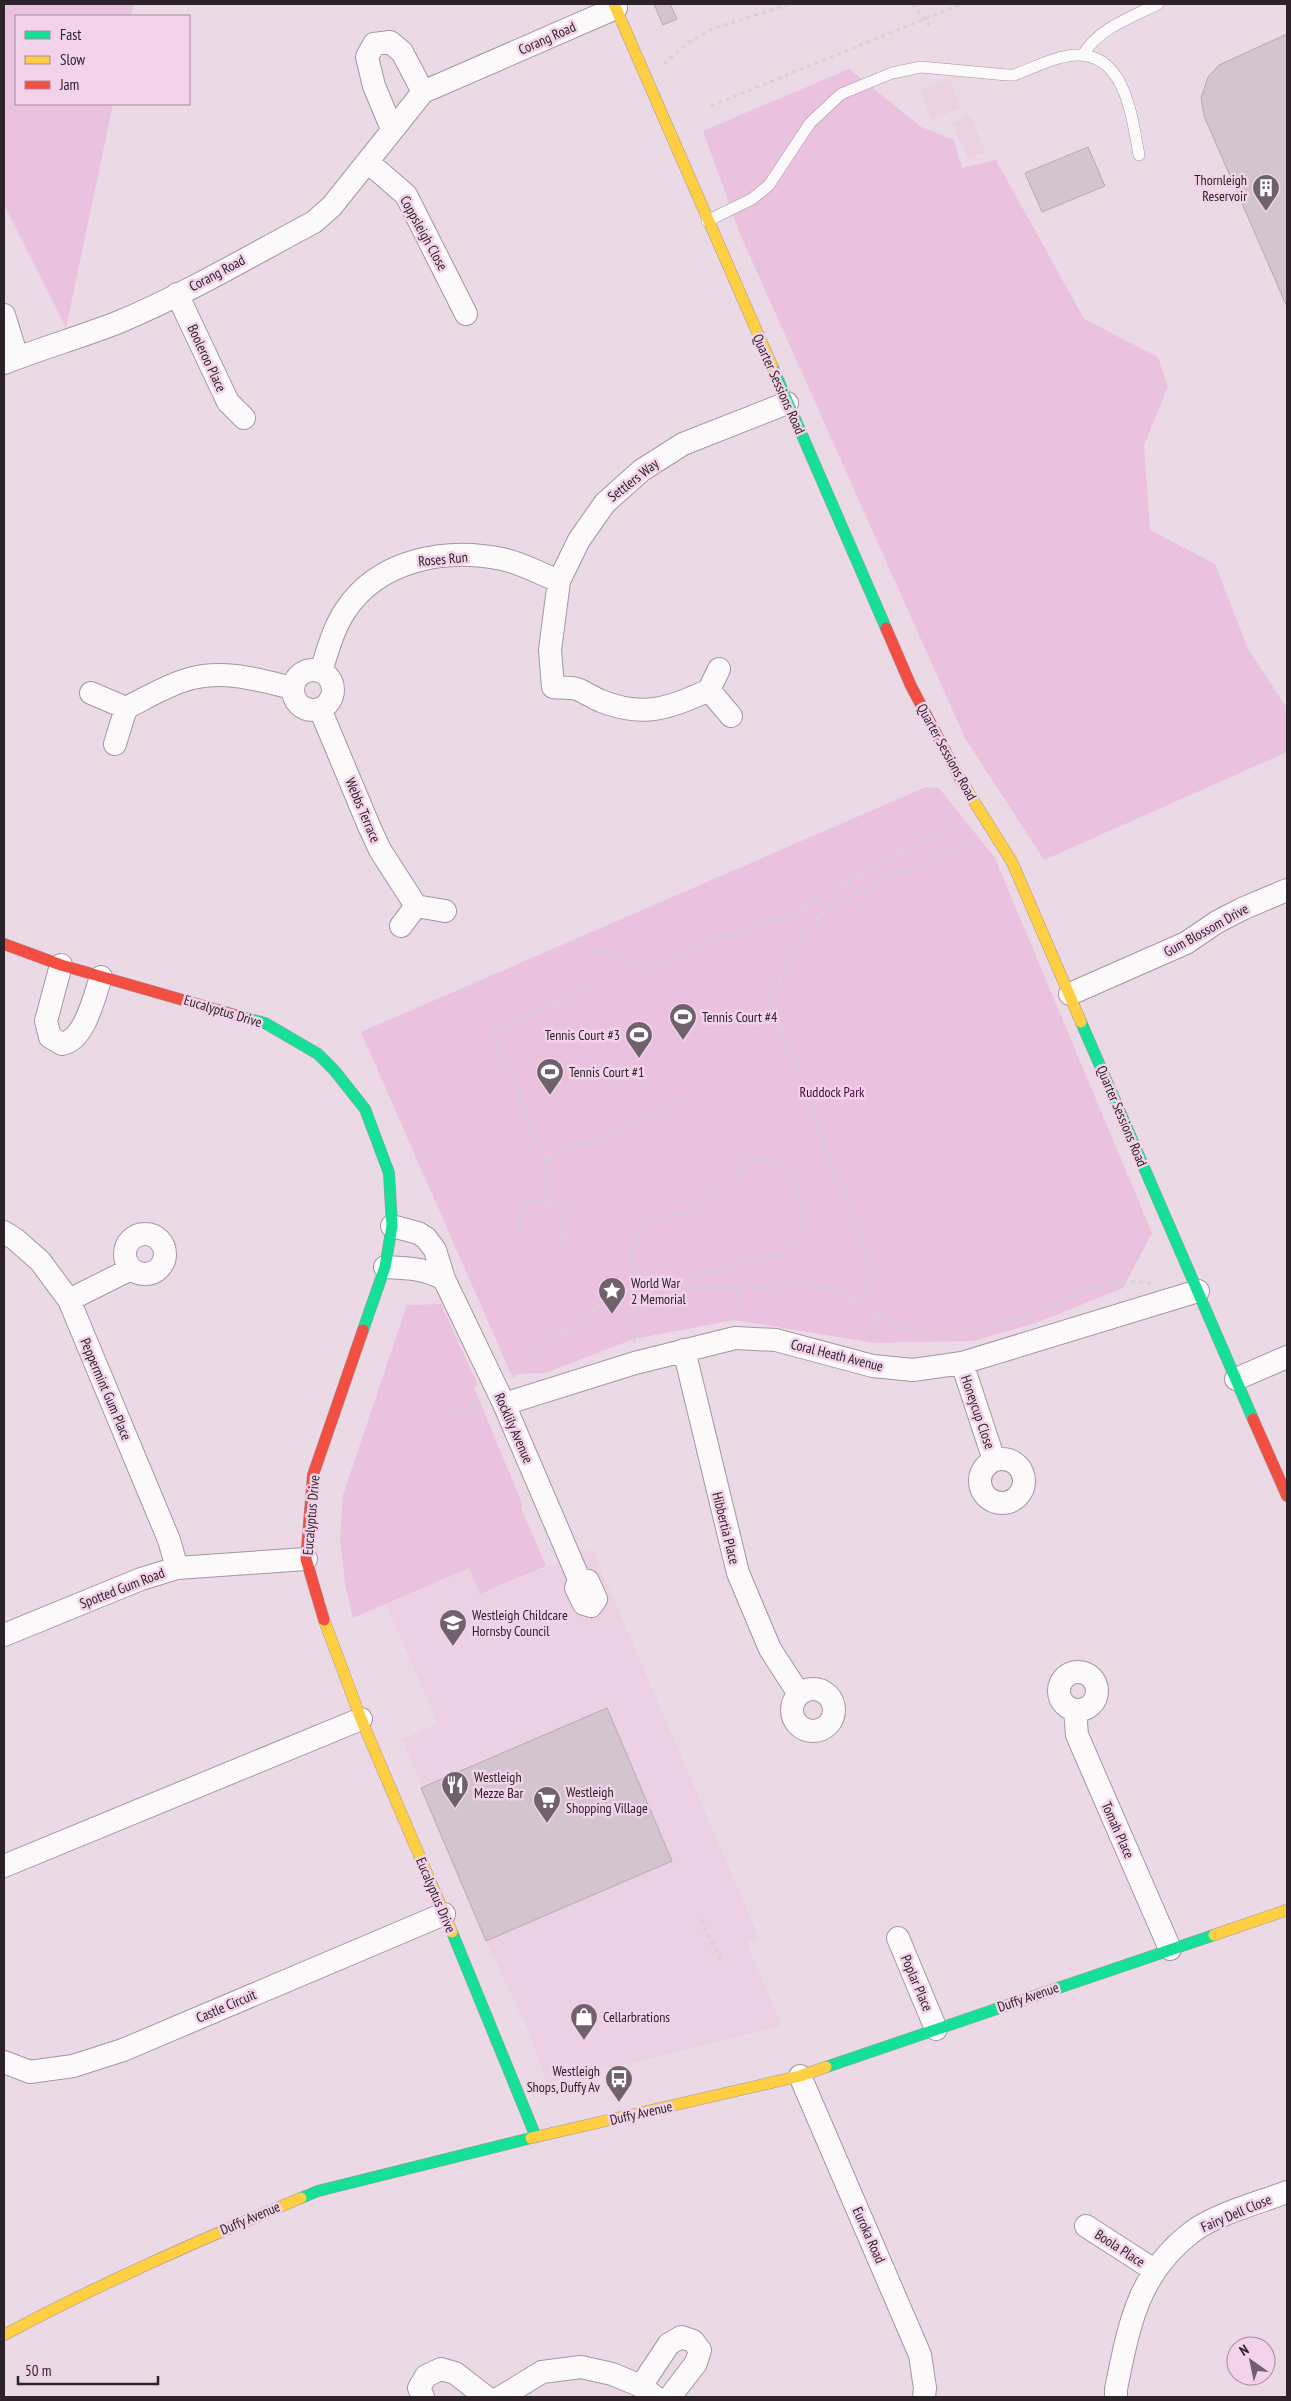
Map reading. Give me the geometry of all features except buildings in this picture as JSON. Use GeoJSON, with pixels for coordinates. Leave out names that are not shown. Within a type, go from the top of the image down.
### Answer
{"type":"FeatureCollection","features":[{"type":"Feature","properties":{"kind":"street","name":"Quarter Sessions Road"},"geometry":{"type":"LineString","coordinates":[[615,6],[911,686],[938,741],[962,783],[1000,840],[1012,862],[1287,1496]]}},
{"type":"Feature","properties":{"kind":"street","name":"Corang Road"},"geometry":{"type":"LineString","coordinates":[[11,360],[75,339],[177,294],[314,222],[332,206],[423,92],[615,6]]}},
{"type":"Feature","properties":{"kind":"street"},"geometry":{"type":"LineString","coordinates":[[392,129],[374,86],[367,57],[374,44],[390,42],[402,52],[423,92]]}},
{"type":"Feature","properties":{"kind":"street","name":"Coppsleigh Close"},"geometry":{"type":"LineString","coordinates":[[368,162],[406,195],[466,314]]}},
{"type":"Feature","properties":{"kind":"street","name":"Booleroo Place"},"geometry":{"type":"LineString","coordinates":[[177,294],[228,402],[244,418]]}},
{"type":"Feature","properties":{"kind":"street"},"geometry":{"type":"LineString","coordinates":[[4,315],[11,360]]}},
{"type":"Feature","properties":{"kind":"street","name":"Settlers Way"},"geometry":{"type":"LineString","coordinates":[[710,690],[687,701],[659,710],[643,711],[626,709],[601,701],[575,689],[553,687],[550,650],[559,582],[579,540],[604,502],[642,470],[683,444],[787,403]]}},
{"type":"Feature","properties":{"kind":"street","name":"Roses Run"},"geometry":{"type":"LineString","coordinates":[[321,671],[333,635],[344,611],[361,590],[388,571],[421,558],[458,554],[502,559],[559,582]]}},
{"type":"Feature","properties":{"kind":"street"},"geometry":{"type":"LineString","coordinates":[[314,669],[321,671],[330,679],[333,690],[330,702],[320,709],[307,710],[296,701],[292,688],[299,674],[314,669]]}},
{"type":"Feature","properties":{"kind":"street"},"geometry":{"type":"LineString","coordinates":[[719,669],[710,690],[732,716]]}},
{"type":"Feature","properties":{"kind":"street"},"geometry":{"type":"LineString","coordinates":[[114,744],[126,708],[189,679],[206,676],[238,676],[292,688]]}},
{"type":"Feature","properties":{"kind":"street"},"geometry":{"type":"LineString","coordinates":[[91,693],[126,708]]}},
{"type":"Feature","properties":{"kind":"street","name":"Webbs Terrace"},"geometry":{"type":"LineString","coordinates":[[320,709],[380,850],[416,906]]}},
{"type":"Feature","properties":{"kind":"street","name":"Gum Blossom Drive"},"geometry":{"type":"LineString","coordinates":[[1070,994],[1186,944],[1234,913],[1287,890]]}},
{"type":"Feature","properties":{"kind":"street"},"geometry":{"type":"LineString","coordinates":[[402,926],[416,906],[445,910]]}},
{"type":"Feature","properties":{"kind":"street","name":"Eucalyptus Drive"},"geometry":{"type":"LineString","coordinates":[[4,944],[61,965],[101,977],[265,1022],[318,1054],[334,1070],[364,1109],[390,1173],[392,1226],[385,1268],[313,1475],[306,1559],[330,1639],[361,1719],[536,2137]]}},
{"type":"Feature","properties":{"kind":"street"},"geometry":{"type":"LineString","coordinates":[[61,965],[46,1021],[50,1037],[62,1044],[69,1043],[82,1029],[101,977]]}},
{"type":"Feature","properties":{"kind":"street","name":"Rocklily Avenue"},"geometry":{"type":"LineString","coordinates":[[392,1226],[418,1233],[426,1238],[435,1250],[444,1279],[501,1397],[579,1579]]}},
{"type":"Feature","properties":{"kind":"street","name":"Peppermint Gum Place"},"geometry":{"type":"LineString","coordinates":[[4,1232],[40,1261],[69,1300],[169,1540],[177,1568]]}},
{"type":"Feature","properties":{"kind":"street"},"geometry":{"type":"LineString","coordinates":[[385,1268],[414,1268],[430,1271],[444,1279]]}},
{"type":"Feature","properties":{"kind":"street"},"geometry":{"type":"LineString","coordinates":[[69,1300],[131,1269]]}},
{"type":"Feature","properties":{"kind":"street","name":"Coral Heath Avenue"},"geometry":{"type":"LineString","coordinates":[[501,1397],[735,1338],[776,1340],[873,1366],[913,1370],[962,1363],[1198,1291]]}},
{"type":"Feature","properties":{"kind":"street","name":"Hibbertia Place"},"geometry":{"type":"LineString","coordinates":[[684,1350],[738,1573],[770,1650],[799,1694]]}},
{"type":"Feature","properties":{"kind":"street"},"geometry":{"type":"LineString","coordinates":[[1236,1379],[1287,1357]]}},
{"type":"Feature","properties":{"kind":"street","name":"Honeycup Close"},"geometry":{"type":"LineString","coordinates":[[962,1363],[994,1460]]}},
{"type":"Feature","properties":{"kind":"street","name":"Spotted Gum Road"},"geometry":{"type":"LineString","coordinates":[[4,1635],[141,1579],[177,1568],[306,1559]]}},
{"type":"Feature","properties":{"kind":"street","name":"Tomah Place"},"geometry":{"type":"LineString","coordinates":[[1076,1710],[1076,1735],[1170,1949]]}},
{"type":"Feature","properties":{"kind":"street"},"geometry":{"type":"LineString","coordinates":[[4,1866],[361,1719]]}},
{"type":"Feature","properties":{"kind":"street","name":"Duffy Avenue"},"geometry":{"type":"LineString","coordinates":[[4,2336],[88,2291],[199,2240],[318,2191],[536,2137],[800,2076],[1287,1910]]}},
{"type":"Feature","properties":{"kind":"street","name":"Castle Circuit"},"geometry":{"type":"LineString","coordinates":[[4,2062],[30,2072],[73,2066],[123,2050],[444,1914]]}},
{"type":"Feature","properties":{"kind":"street","name":"Poplar Place"},"geometry":{"type":"LineString","coordinates":[[898,1938],[936,2029]]}},
{"type":"Feature","properties":{"kind":"street","name":"Euroka Road"},"geometry":{"type":"LineString","coordinates":[[800,2076],[920,2355],[925,2388],[924,2397]]}},
{"type":"Feature","properties":{"kind":"street","name":"Fairy Dell Close"},"geometry":{"type":"LineString","coordinates":[[1116,2397],[1130,2321],[1154,2270],[1192,2231],[1235,2211],[1287,2192]]}},
{"type":"Feature","properties":{"kind":"street","name":"Boola Place"},"geometry":{"type":"LineString","coordinates":[[1086,2226],[1154,2270]]}},
{"type":"Feature","properties":{"kind":"street"},"geometry":{"type":"LineString","coordinates":[[501,2397],[542,2372],[581,2367],[612,2374],[648,2391],[668,2344],[681,2337],[693,2341],[700,2350],[696,2363],[670,2397]]}},
{"type":"Feature","properties":{"kind":"street"},"geometry":{"type":"LineString","coordinates":[[423,2397],[419,2388],[426,2376],[440,2369],[455,2373],[486,2397]]}},
{"type":"Feature","properties":{"kind":"lane"},"geometry":{"type":"LineString","coordinates":[[1082,55],[1088,45],[1098,37],[1158,4]]}},
{"type":"Feature","properties":{"kind":"lane"},"geometry":{"type":"LineString","coordinates":[[707,221],[752,199],[769,185],[810,123],[840,94],[892,74],[921,67],[1007,75],[1064,57],[1088,55],[1107,65],[1118,78],[1131,113],[1139,155]]}},
{"type":"Feature","properties":{"kind":"path"},"geometry":{"type":"LineString","coordinates":[[644,75],[669,61],[689,42],[712,29],[790,4]]}},
{"type":"Feature","properties":{"kind":"path"},"geometry":{"type":"LineString","coordinates":[[913,4],[931,28]]}},
{"type":"Feature","properties":{"kind":"path"},"geometry":{"type":"LineString","coordinates":[[711,106],[961,4]]}},
{"type":"Feature","properties":{"kind":"path"},"geometry":{"type":"LineString","coordinates":[[595,949],[646,966],[655,963],[790,915],[911,846],[960,821]]}},
{"type":"Feature","properties":{"kind":"path"},"geometry":{"type":"LineString","coordinates":[[854,1301],[867,1286],[870,1275],[868,1262],[771,1001],[799,939],[828,908],[899,872],[976,840]]}},
{"type":"Feature","properties":{"kind":"path"},"geometry":{"type":"LineString","coordinates":[[547,1203],[548,1176],[545,1160],[493,1033],[589,987]]}},
{"type":"Feature","properties":{"kind":"path"},"geometry":{"type":"LineString","coordinates":[[545,1160],[686,1101]]}},
{"type":"Feature","properties":{"kind":"path"},"geometry":{"type":"LineString","coordinates":[[752,1157],[765,1158],[776,1162],[787,1172],[802,1202],[802,1228],[792,1246],[775,1254],[674,1282],[658,1283],[639,1274],[633,1262],[632,1247],[653,1221],[668,1214],[685,1214],[706,1201],[729,1183],[752,1157]]}},
{"type":"Feature","properties":{"kind":"path"},"geometry":{"type":"LineString","coordinates":[[518,1228],[525,1198],[568,1208],[562,1232],[567,1234],[563,1243],[556,1248],[550,1246]]}},
{"type":"Feature","properties":{"kind":"path"},"geometry":{"type":"LineString","coordinates":[[634,1363],[634,1288],[639,1274]]}},
{"type":"Feature","properties":{"kind":"path"},"geometry":{"type":"LineString","coordinates":[[674,1282],[674,1291]]}},
{"type":"Feature","properties":{"kind":"path"},"geometry":{"type":"LineString","coordinates":[[444,1404],[452,1409],[474,1413],[470,1401],[501,1397],[558,1335],[614,1296],[634,1288],[674,1291],[811,1283],[837,1292],[919,1333],[939,1335],[959,1334],[1009,1320],[1118,1282],[1158,1283]]}},
{"type":"Feature","properties":{"kind":"path"},"geometry":{"type":"LineString","coordinates":[[735,1338],[734,1320],[738,1288]]}},
{"type":"Feature","properties":{"kind":"path"},"geometry":{"type":"LineString","coordinates":[[873,1366],[874,1312]]}},
{"type":"Feature","properties":{"kind":"path"},"geometry":{"type":"LineString","coordinates":[[701,1920],[721,1960]]}},
{"type":"Feature","properties":{"kind":"shaded area"},"geometry":{"type":"Polygon","coordinates":[[[949,78],[961,108],[932,120],[920,90],[949,78]]]}},
{"type":"Feature","properties":{"kind":"shaded area"},"geometry":{"type":"Polygon","coordinates":[[[970,115],[986,152],[968,159],[952,123],[970,115]]]}},
{"type":"Feature","properties":{"kind":"shaded area"},"geometry":{"type":"Polygon","coordinates":[[[592,1549],[759,1937],[747,1943],[782,2026],[547,2083],[528,2030],[486,1941],[402,1739],[438,1723],[386,1605],[469,1568],[480,1594],[592,1549]]]}},
{"type":"Feature","properties":{"kind":"green space"},"geometry":{"type":"Polygon","coordinates":[[[4,4],[134,4],[131,15],[15,15],[15,105],[113,105],[66,328],[4,205],[4,4]]]}},
{"type":"Feature","properties":{"kind":"green space"},"geometry":{"type":"Polygon","coordinates":[[[849,69],[921,127],[954,140],[962,168],[996,160],[1084,319],[1158,357],[1168,387],[1144,445],[1150,530],[1215,564],[1248,649],[1287,708],[1287,752],[1044,860],[965,738],[740,234],[703,131],[849,69]]]}},
{"type":"Feature","properties":{"kind":"green space","name":"Ruddock Park"},"geometry":{"type":"Polygon","coordinates":[[[926,787],[939,788],[995,858],[1152,1233],[1123,1288],[1036,1323],[973,1341],[875,1343],[734,1320],[634,1339],[545,1373],[511,1374],[361,1032],[926,787]]]}},
{"type":"Feature","properties":{"kind":"green space"},"geometry":{"type":"Polygon","coordinates":[[[441,1304],[478,1385],[474,1387],[523,1506],[521,1508],[546,1566],[480,1594],[469,1568],[353,1618],[345,1583],[340,1538],[343,1495],[407,1305],[441,1304]]]}},
{"type":"Feature","properties":{"kind":"traffic: fast"},"geometry":{"type":"LineString","coordinates":[[772,366],[886,628]]}},
{"type":"Feature","properties":{"kind":"traffic: fast"},"geometry":{"type":"LineString","coordinates":[[242,1017],[265,1023],[318,1054],[334,1070],[365,1109],[389,1173],[392,1226],[385,1267],[363,1330]]}},
{"type":"Feature","properties":{"kind":"traffic: fast"},"geometry":{"type":"LineString","coordinates":[[1081,1022],[1253,1419]]}},
{"type":"Feature","properties":{"kind":"traffic: fast"},"geometry":{"type":"LineString","coordinates":[[452,1932],[536,2137]]}},
{"type":"Feature","properties":{"kind":"traffic: fast"},"geometry":{"type":"LineString","coordinates":[[826,2067],[1214,1935]]}},
{"type":"Feature","properties":{"kind":"traffic: fast"},"geometry":{"type":"LineString","coordinates":[[301,2198],[318,2191],[531,2138]]}},
{"type":"Feature","properties":{"kind":"traffic: slow"},"geometry":{"type":"LineString","coordinates":[[614,4],[772,366]]}},
{"type":"Feature","properties":{"kind":"traffic: slow"},"geometry":{"type":"LineString","coordinates":[[960,779],[1012,862],[1081,1022]]}},
{"type":"Feature","properties":{"kind":"traffic: slow"},"geometry":{"type":"LineString","coordinates":[[324,1620],[361,1719],[452,1932]]}},
{"type":"Feature","properties":{"kind":"traffic: slow"},"geometry":{"type":"LineString","coordinates":[[1214,1935],[1287,1910]]}},
{"type":"Feature","properties":{"kind":"traffic: slow"},"geometry":{"type":"LineString","coordinates":[[531,2138],[800,2076],[826,2067]]}},
{"type":"Feature","properties":{"kind":"traffic: slow"},"geometry":{"type":"LineString","coordinates":[[4,2335],[151,2263],[301,2198]]}},
{"type":"Feature","properties":{"kind":"traffic: jam"},"geometry":{"type":"LineString","coordinates":[[886,628],[911,686],[960,779]]}},
{"type":"Feature","properties":{"kind":"traffic: jam"},"geometry":{"type":"LineString","coordinates":[[4,944],[61,965],[242,1017]]}},
{"type":"Feature","properties":{"kind":"traffic: jam"},"geometry":{"type":"LineString","coordinates":[[324,1620],[306,1559],[313,1475],[363,1330]]}},
{"type":"Feature","properties":{"kind":"traffic: jam"},"geometry":{"type":"LineString","coordinates":[[1253,1419],[1287,1496]]}},
{"type":"Feature","properties":{"kind":"place","name":"Thornleigh Reservoir"},"geometry":{"type":"Point","coordinates":[1266,212]}},
{"type":"Feature","properties":{"kind":"place","name":"Tennis Court #4"},"geometry":{"type":"Point","coordinates":[683,1041]}},
{"type":"Feature","properties":{"kind":"place","name":"Tennis Court #3"},"geometry":{"type":"Point","coordinates":[639,1059]}},
{"type":"Feature","properties":{"kind":"place","name":"Tennis Court #1"},"geometry":{"type":"Point","coordinates":[550,1096]}},
{"type":"Feature","properties":{"kind":"place","name":"World War 2 Memorial"},"geometry":{"type":"Point","coordinates":[612,1315]}},
{"type":"Feature","properties":{"kind":"place","name":"Westleigh Childcare Hornsby Council"},"geometry":{"type":"Point","coordinates":[453,1647]}},
{"type":"Feature","properties":{"kind":"place","name":"Westleigh Mezze Bar"},"geometry":{"type":"Point","coordinates":[455,1809]}},
{"type":"Feature","properties":{"kind":"place","name":"Westleigh Shopping Village"},"geometry":{"type":"Point","coordinates":[547,1824]}},
{"type":"Feature","properties":{"kind":"place","name":"Cellarbrations"},"geometry":{"type":"Point","coordinates":[584,2041]}},
{"type":"Feature","properties":{"kind":"place","name":"Westleigh Shops, Duffy Av"},"geometry":{"type":"Point","coordinates":[619,2103]}}]}
